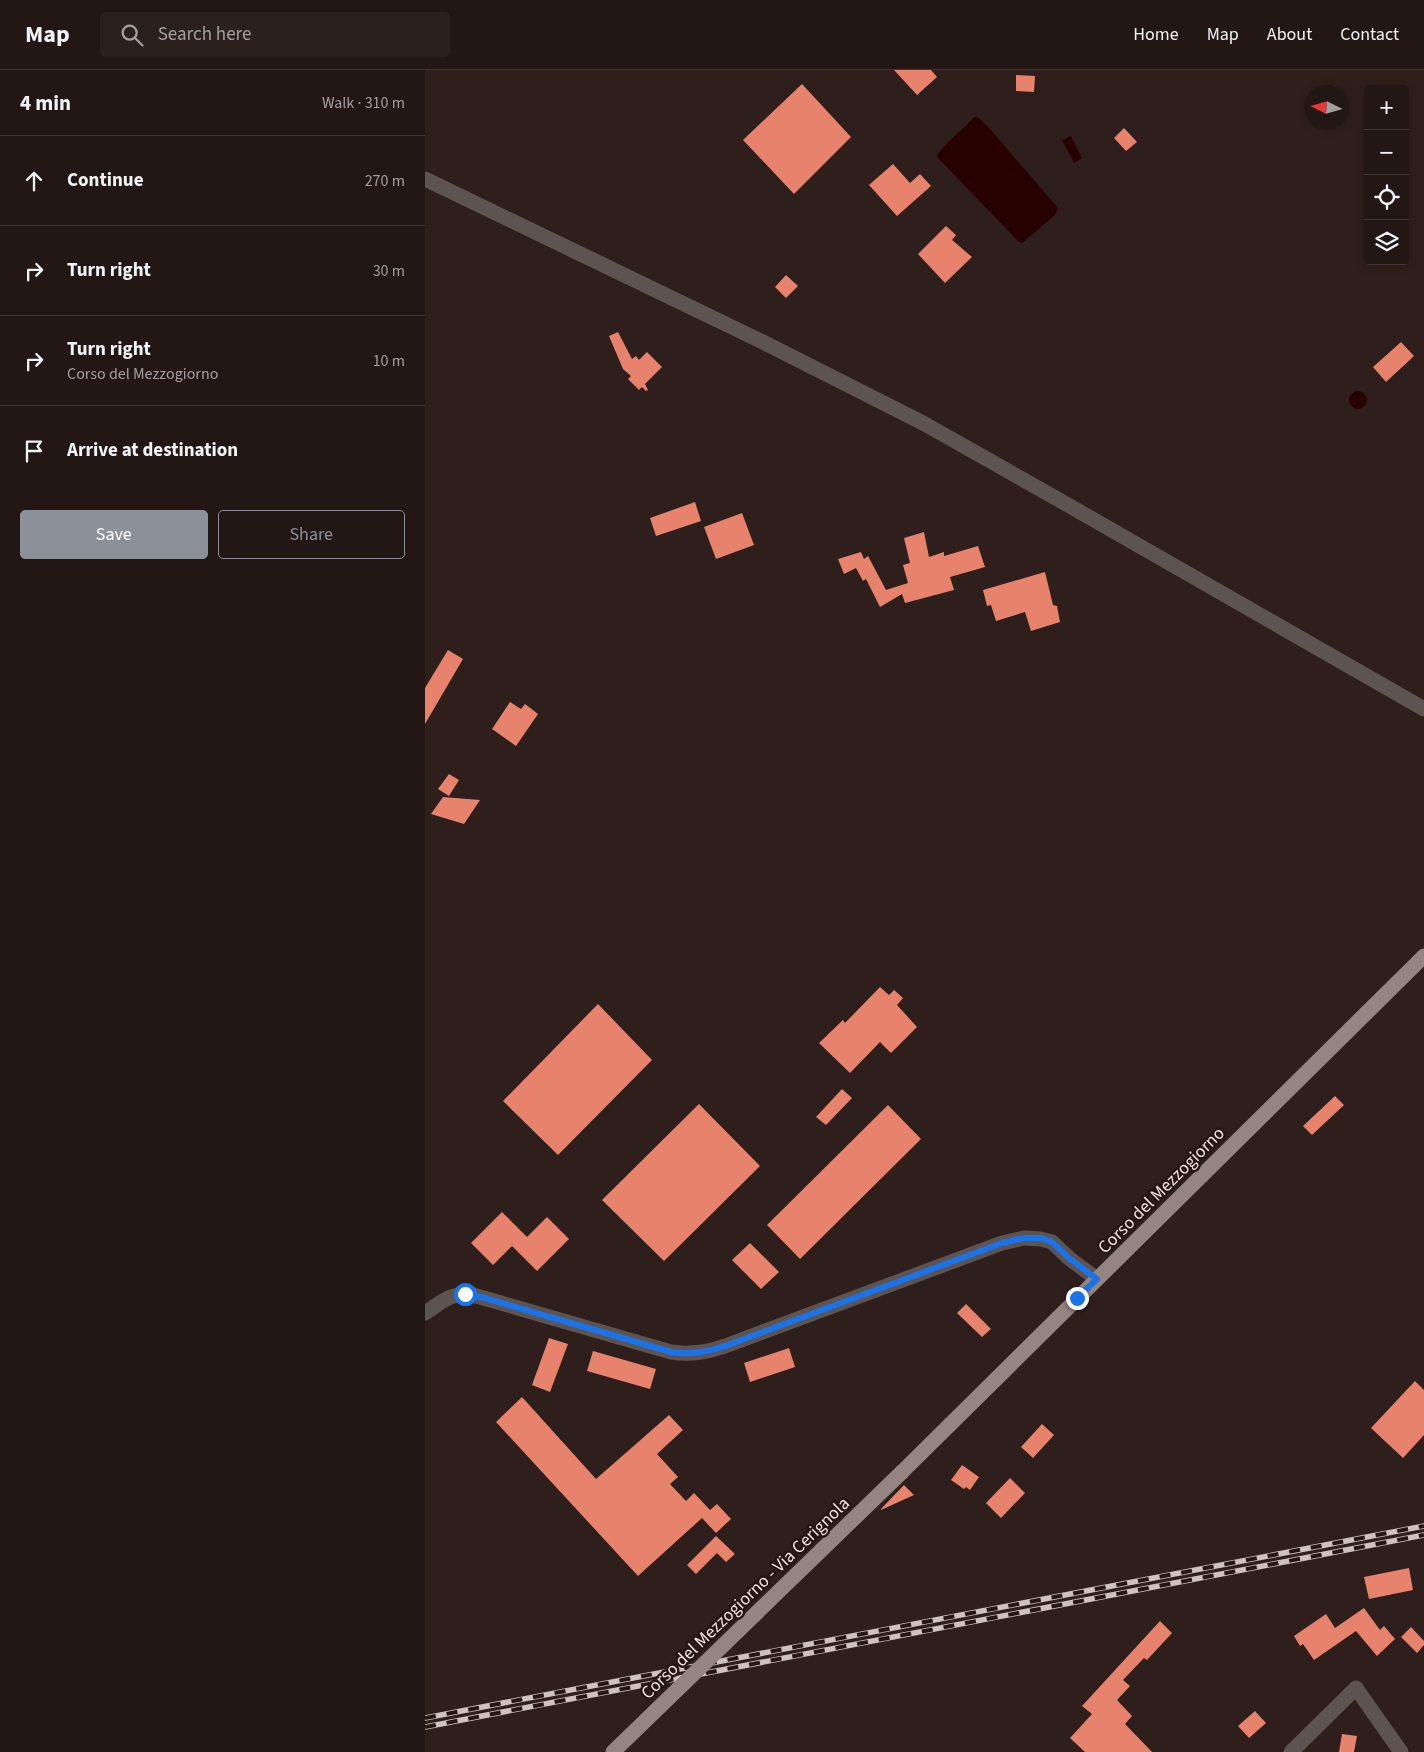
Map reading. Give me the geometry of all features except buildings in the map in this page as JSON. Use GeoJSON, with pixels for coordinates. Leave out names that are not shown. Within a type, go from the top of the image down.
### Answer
{"type":"FeatureCollection","features":[{"type":"Feature","properties":{"kind":"main road","name":"Corso del Mezzogiorno"},"geometry":{"type":"LineString","coordinates":[[903,1472],[1424,956]]}},
{"type":"Feature","properties":{"kind":"main road","name":"Corso del Mezzogiorno - Via Cerignola"},"geometry":{"type":"LineString","coordinates":[[613,1752],[903,1472]]}},
{"type":"Feature","properties":{"kind":"street"},"geometry":{"type":"LineString","coordinates":[[425,179],[745,333],[923,423],[1424,710]]}},
{"type":"Feature","properties":{"kind":"street"},"geometry":{"type":"LineString","coordinates":[[425,1313],[455,1294],[473,1295],[671,1352],[688,1354],[706,1352],[728,1345],[1002,1243],[1024,1238],[1041,1238],[1052,1242],[1070,1259],[1097,1279]]}},
{"type":"Feature","properties":{"kind":"street"},"geometry":{"type":"LineString","coordinates":[[1291,1752],[1356,1688],[1401,1752]]}},
{"type":"Feature","properties":{"kind":"shaded area"},"geometry":{"type":"Polygon","coordinates":[[[974,117],[979,118],[989,128],[1058,208],[1055,215],[1022,243],[937,157],[942,149],[974,117]]]}},
{"type":"Feature","properties":{"kind":"shaded area"},"geometry":{"type":"Polygon","coordinates":[[[1071,136],[1082,158],[1074,163],[1062,140],[1071,136]]]}},
{"type":"Feature","properties":{"kind":"shaded area"},"geometry":{"type":"Polygon","coordinates":[[[1354,391],[1362,391],[1367,396],[1365,407],[1354,409],[1349,404],[1349,396],[1354,391]]]}},
{"type":"Feature","properties":{"kind":"railway"},"geometry":{"type":"LineString","coordinates":[[425,1718],[1424,1526]]}},
{"type":"Feature","properties":{"kind":"railway"},"geometry":{"type":"LineString","coordinates":[[425,1727],[1424,1535]]}},
{"type":"Feature","properties":{"kind":"route"},"geometry":{"type":"LineString","coordinates":[[465,1294],[671,1352],[688,1354],[706,1352],[728,1345],[1002,1243],[1024,1238],[1041,1238],[1052,1242],[1070,1259],[1097,1279],[1077,1298]]}}]}
